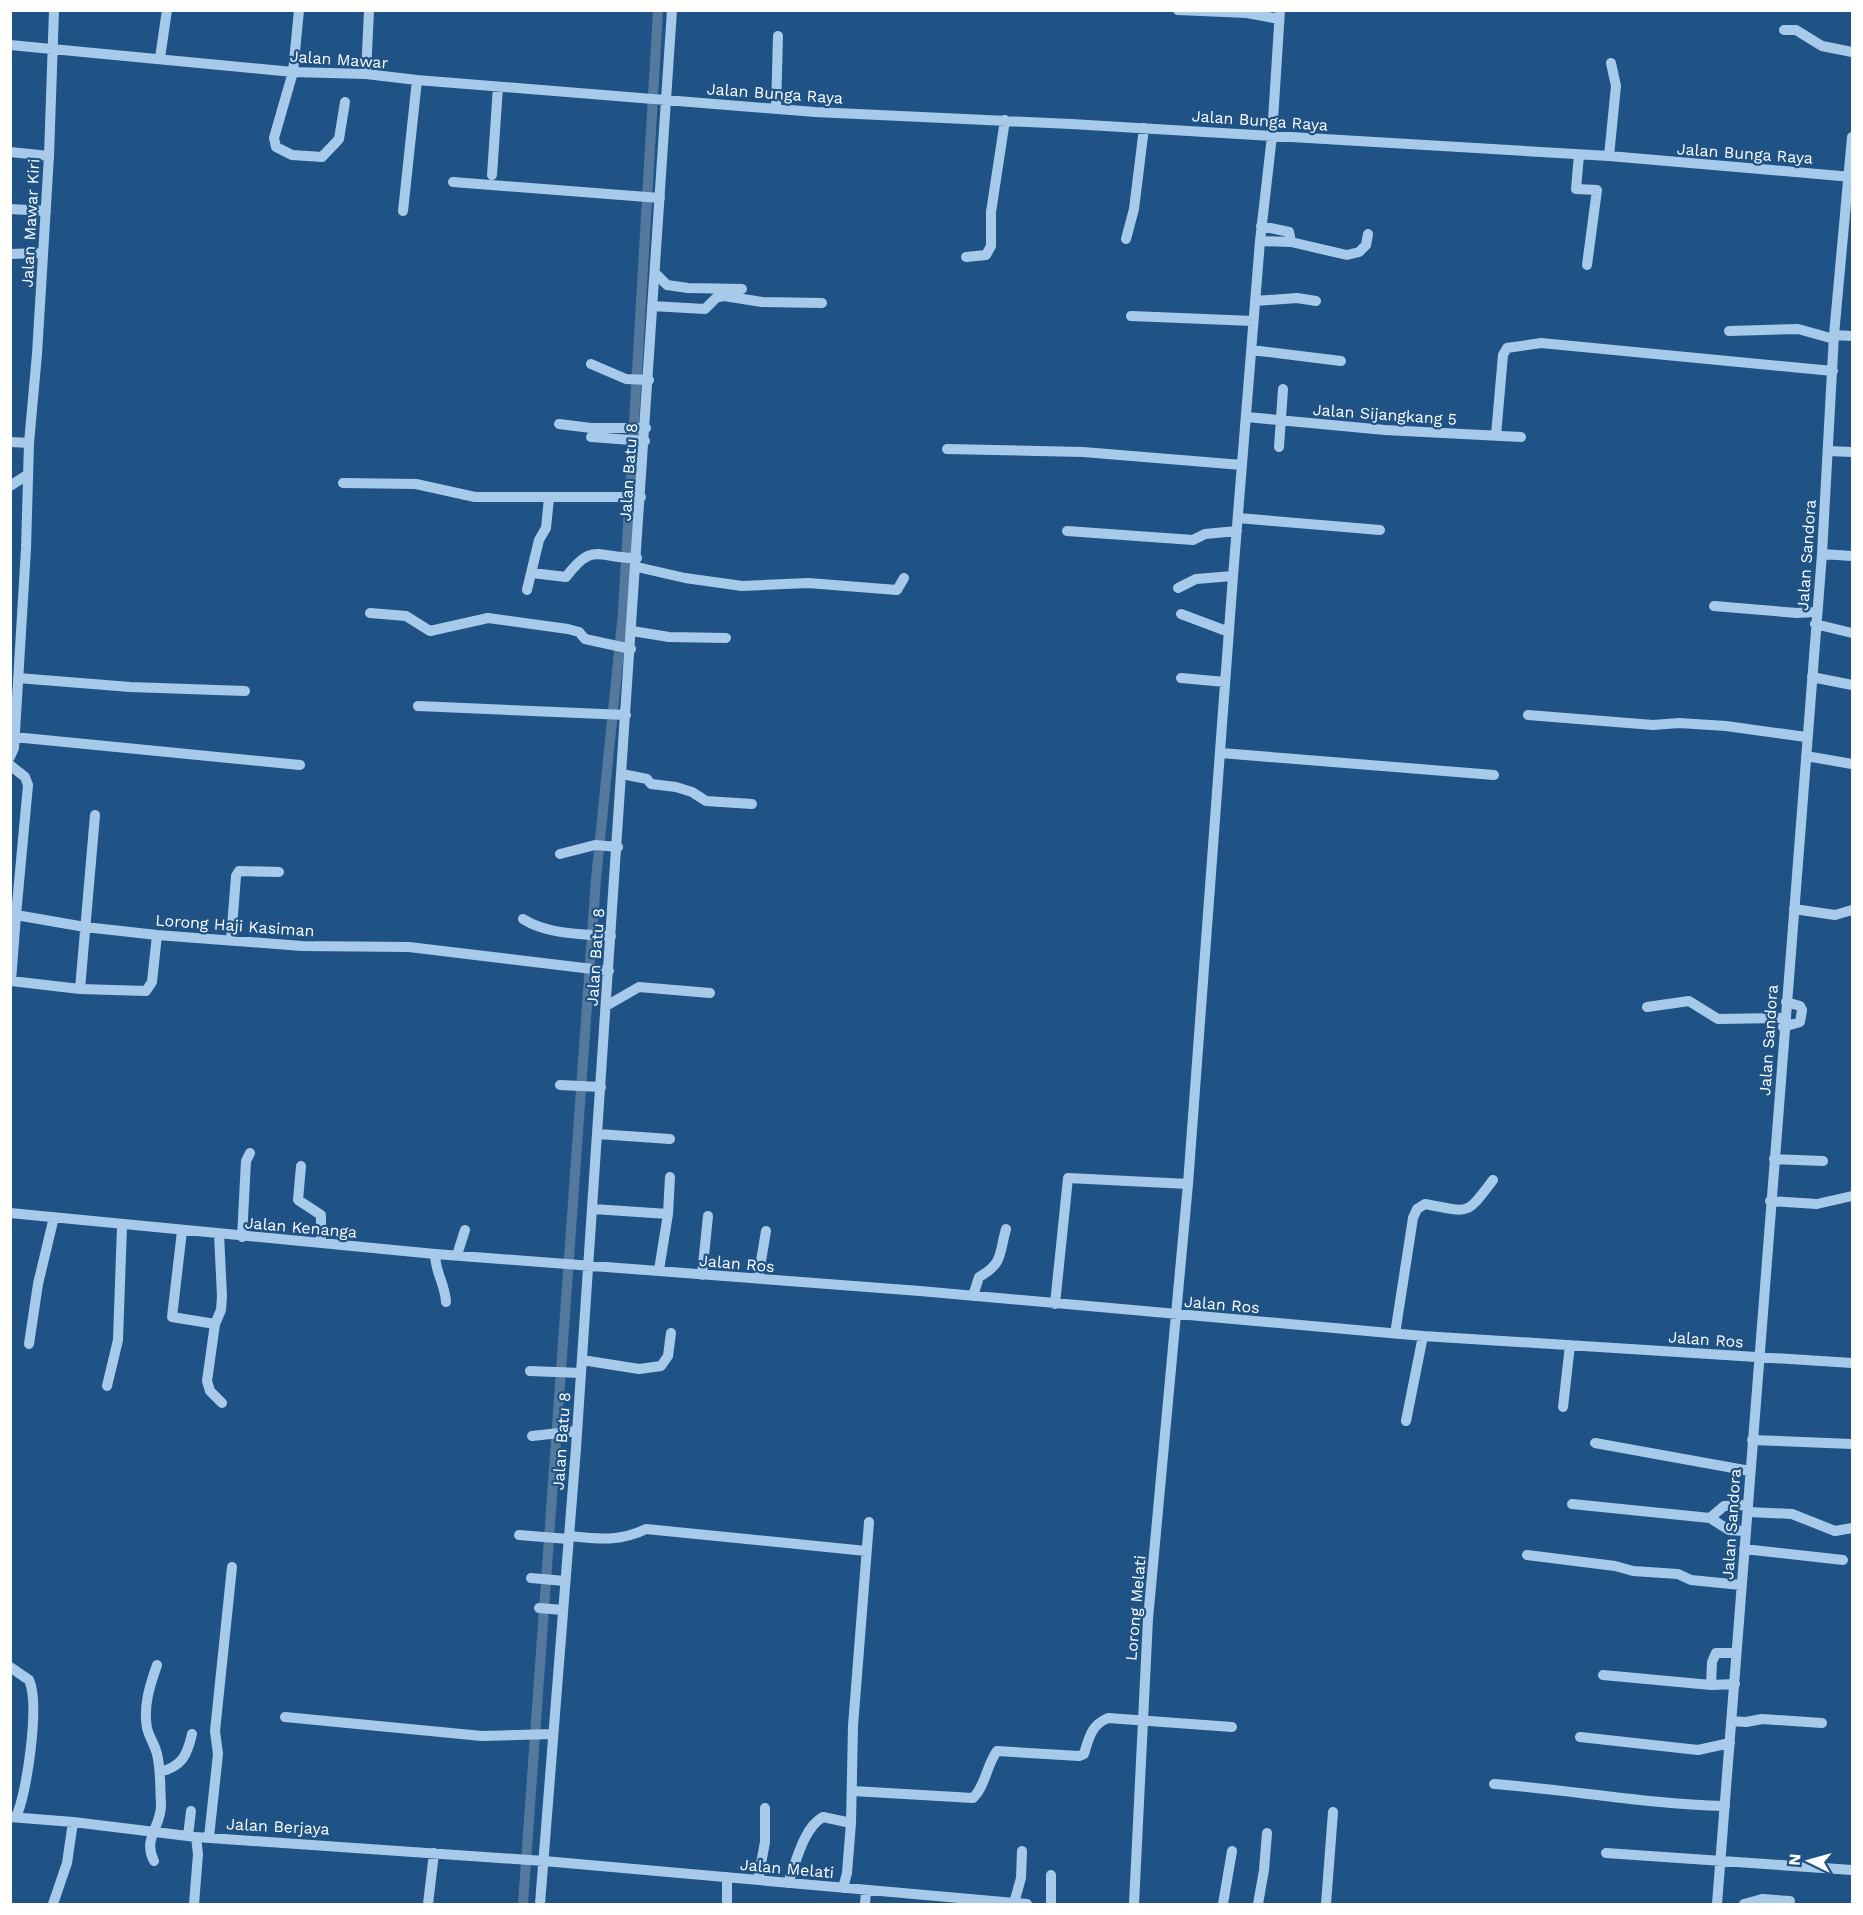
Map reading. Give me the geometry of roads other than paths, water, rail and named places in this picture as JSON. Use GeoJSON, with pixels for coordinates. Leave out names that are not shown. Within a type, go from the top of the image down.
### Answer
{"type":"FeatureCollection","features":[{"type":"Feature","properties":{"kind":"street","name":"Jalan Mawar Kiri"},"geometry":{"type":"LineString","coordinates":[[10,757],[14,737],[18,678],[16,613],[46,211],[54,10]]}},
{"type":"Feature","properties":{"kind":"street"},"geometry":{"type":"LineString","coordinates":[[160,58],[163,24],[167,10]]}},
{"type":"Feature","properties":{"kind":"street"},"geometry":{"type":"LineString","coordinates":[[299,10],[293,72],[274,138],[276,147],[292,155],[322,157],[332,150],[339,139],[345,102]]}},
{"type":"Feature","properties":{"kind":"street"},"geometry":{"type":"LineString","coordinates":[[366,74],[369,10]]}},
{"type":"Feature","properties":{"kind":"street","name":"Jalan Batu 8"},"geometry":{"type":"LineString","coordinates":[[540,1905],[563,1610],[560,1580],[568,1537],[571,1431],[576,1373],[582,1360],[584,1266],[593,1209],[598,1134],[595,1086],[606,1006],[603,971],[611,936],[618,847],[622,715],[628,648],[632,631],[640,380],[656,274],[663,99],[672,10]]}},
{"type":"Feature","properties":{"kind":"street"},"geometry":{"type":"LineString","coordinates":[[1178,10],[1279,15]]}},
{"type":"Feature","properties":{"kind":"street","name":"Lorong Melati"},"geometry":{"type":"LineString","coordinates":[[1134,1905],[1148,1619],[1188,1184],[1253,321],[1272,136],[1279,15]]}},
{"type":"Feature","properties":{"kind":"street"},"geometry":{"type":"LineString","coordinates":[[1784,30],[1796,30],[1822,46],[1852,52]]}},
{"type":"Feature","properties":{"kind":"street"},"geometry":{"type":"LineString","coordinates":[[776,109],[778,36]]}},
{"type":"Feature","properties":{"kind":"street","name":"Jalan Mawar"},"geometry":{"type":"LineString","coordinates":[[10,45],[293,72],[366,74],[498,87],[663,99]]}},
{"type":"Feature","properties":{"kind":"street"},"geometry":{"type":"LineString","coordinates":[[1609,156],[1616,86],[1611,63]]}},
{"type":"Feature","properties":{"kind":"street"},"geometry":{"type":"LineString","coordinates":[[403,211],[417,80]]}},
{"type":"Feature","properties":{"kind":"street"},"geometry":{"type":"LineString","coordinates":[[492,175],[498,87]]}},
{"type":"Feature","properties":{"kind":"street","name":"Jalan Bunga Raya"},"geometry":{"type":"LineString","coordinates":[[663,99],[776,109],[1005,120],[1609,156],[1851,177]]}},
{"type":"Feature","properties":{"kind":"street"},"geometry":{"type":"LineString","coordinates":[[966,257],[986,255],[991,246],[991,212],[1005,120]]}},
{"type":"Feature","properties":{"kind":"street"},"geometry":{"type":"LineString","coordinates":[[1126,239],[1134,209],[1144,128]]}},
{"type":"Feature","properties":{"kind":"street","name":"Jalan Sandora"},"geometry":{"type":"LineString","coordinates":[[1717,1905],[1735,1684],[1744,1531],[1822,554],[1834,337],[1851,177],[1852,136]]}},
{"type":"Feature","properties":{"kind":"street"},"geometry":{"type":"LineString","coordinates":[[10,152],[49,156]]}},
{"type":"Feature","properties":{"kind":"street"},"geometry":{"type":"LineString","coordinates":[[1579,155],[1576,189],[1598,190],[1587,265]]}},
{"type":"Feature","properties":{"kind":"street"},"geometry":{"type":"LineString","coordinates":[[453,182],[660,198]]}},
{"type":"Feature","properties":{"kind":"street"},"geometry":{"type":"LineString","coordinates":[[10,209],[46,211]]}},
{"type":"Feature","properties":{"kind":"street"},"geometry":{"type":"LineString","coordinates":[[1261,226],[1286,229],[1291,242]]}},
{"type":"Feature","properties":{"kind":"street"},"geometry":{"type":"LineString","coordinates":[[1260,241],[1291,242],[1354,255],[1366,245],[1368,234]]}},
{"type":"Feature","properties":{"kind":"street"},"geometry":{"type":"LineString","coordinates":[[10,254],[43,253]]}},
{"type":"Feature","properties":{"kind":"street"},"geometry":{"type":"LineString","coordinates":[[656,274],[667,285],[688,288],[742,289]]}},
{"type":"Feature","properties":{"kind":"street"},"geometry":{"type":"LineString","coordinates":[[652,306],[705,309],[716,298],[724,296],[762,302],[822,303]]}},
{"type":"Feature","properties":{"kind":"street"},"geometry":{"type":"LineString","coordinates":[[1255,301],[1296,298],[1316,301]]}},
{"type":"Feature","properties":{"kind":"street"},"geometry":{"type":"LineString","coordinates":[[1131,316],[1253,321]]}},
{"type":"Feature","properties":{"kind":"street"},"geometry":{"type":"LineString","coordinates":[[1729,331],[1798,329],[1834,337],[1852,336]]}},
{"type":"Feature","properties":{"kind":"street"},"geometry":{"type":"LineString","coordinates":[[1496,435],[1503,355],[1507,348],[1517,345],[1541,343],[1833,371]]}},
{"type":"Feature","properties":{"kind":"street"},"geometry":{"type":"LineString","coordinates":[[1251,350],[1341,361]]}},
{"type":"Feature","properties":{"kind":"street"},"geometry":{"type":"LineString","coordinates":[[591,364],[640,380]]}},
{"type":"Feature","properties":{"kind":"street"},"geometry":{"type":"LineString","coordinates":[[1279,447],[1283,389]]}},
{"type":"Feature","properties":{"kind":"street","name":"Jalan Sijangkang 5"},"geometry":{"type":"LineString","coordinates":[[1247,417],[1385,430],[1521,437]]}},
{"type":"Feature","properties":{"kind":"street"},"geometry":{"type":"LineString","coordinates":[[559,424],[591,437],[637,440]]}},
{"type":"Feature","properties":{"kind":"street"},"geometry":{"type":"LineString","coordinates":[[591,437],[638,428]]}},
{"type":"Feature","properties":{"kind":"street"},"geometry":{"type":"LineString","coordinates":[[10,442],[29,443]]}},
{"type":"Feature","properties":{"kind":"street"},"geometry":{"type":"LineString","coordinates":[[947,449],[1083,452],[1242,465]]}},
{"type":"Feature","properties":{"kind":"street"},"geometry":{"type":"LineString","coordinates":[[1828,451],[1852,452]]}},
{"type":"Feature","properties":{"kind":"street"},"geometry":{"type":"LineString","coordinates":[[10,486],[27,475]]}},
{"type":"Feature","properties":{"kind":"street"},"geometry":{"type":"LineString","coordinates":[[343,483],[416,484],[475,497],[638,497]]}},
{"type":"Feature","properties":{"kind":"street"},"geometry":{"type":"LineString","coordinates":[[527,590],[539,540],[546,528],[549,498]]}},
{"type":"Feature","properties":{"kind":"street"},"geometry":{"type":"LineString","coordinates":[[1238,518],[1380,530]]}},
{"type":"Feature","properties":{"kind":"street"},"geometry":{"type":"LineString","coordinates":[[1067,531],[1193,540],[1205,534],[1237,531]]}},
{"type":"Feature","properties":{"kind":"street"},"geometry":{"type":"LineString","coordinates":[[532,573],[566,577],[579,560],[591,553],[635,561],[685,578],[742,586],[808,583],[897,590],[904,578]]}},
{"type":"Feature","properties":{"kind":"street"},"geometry":{"type":"LineString","coordinates":[[1822,554],[1852,556]]}},
{"type":"Feature","properties":{"kind":"street"},"geometry":{"type":"LineString","coordinates":[[1178,588],[1196,579],[1233,576]]}},
{"type":"Feature","properties":{"kind":"street"},"geometry":{"type":"LineString","coordinates":[[1714,606],[1797,613],[1816,612]]}},
{"type":"Feature","properties":{"kind":"street"},"geometry":{"type":"LineString","coordinates":[[370,613],[406,616],[430,631],[459,627],[473,620],[499,619],[568,629],[579,632],[585,639],[628,648]]}},
{"type":"Feature","properties":{"kind":"street"},"geometry":{"type":"LineString","coordinates":[[1181,614],[1229,632]]}},
{"type":"Feature","properties":{"kind":"street"},"geometry":{"type":"LineString","coordinates":[[1815,624],[1852,633]]}},
{"type":"Feature","properties":{"kind":"street"},"geometry":{"type":"LineString","coordinates":[[632,631],[669,637],[726,638]]}},
{"type":"Feature","properties":{"kind":"street"},"geometry":{"type":"LineString","coordinates":[[1812,677],[1852,685]]}},
{"type":"Feature","properties":{"kind":"street"},"geometry":{"type":"LineString","coordinates":[[18,678],[130,687],[245,691]]}},
{"type":"Feature","properties":{"kind":"street"},"geometry":{"type":"LineString","coordinates":[[1181,678],[1225,682]]}},
{"type":"Feature","properties":{"kind":"street"},"geometry":{"type":"LineString","coordinates":[[418,706],[622,715]]}},
{"type":"Feature","properties":{"kind":"street"},"geometry":{"type":"LineString","coordinates":[[1528,715],[1653,725],[1679,723],[1726,726],[1806,737]]}},
{"type":"Feature","properties":{"kind":"street"},"geometry":{"type":"LineString","coordinates":[[14,737],[300,765]]}},
{"type":"Feature","properties":{"kind":"street"},"geometry":{"type":"LineString","coordinates":[[1221,753],[1494,775]]}},
{"type":"Feature","properties":{"kind":"street"},"geometry":{"type":"LineString","coordinates":[[1806,756],[1852,764]]}},
{"type":"Feature","properties":{"kind":"street"},"geometry":{"type":"LineString","coordinates":[[10,765],[25,777],[27,785],[11,981],[80,989],[146,991],[152,982],[157,935]]}},
{"type":"Feature","properties":{"kind":"street"},"geometry":{"type":"LineString","coordinates":[[622,774],[646,779],[651,784],[676,787],[692,792],[706,801],[752,804]]}},
{"type":"Feature","properties":{"kind":"street"},"geometry":{"type":"LineString","coordinates":[[80,989],[95,815]]}},
{"type":"Feature","properties":{"kind":"street"},"geometry":{"type":"LineString","coordinates":[[560,854],[600,846],[618,847]]}},
{"type":"Feature","properties":{"kind":"street"},"geometry":{"type":"LineString","coordinates":[[231,940],[236,876],[239,871],[244,869],[279,872]]}},
{"type":"Feature","properties":{"kind":"street"},"geometry":{"type":"LineString","coordinates":[[1794,909],[1835,915],[1852,910]]}},
{"type":"Feature","properties":{"kind":"street","name":"Lorong Haji Kasiman"},"geometry":{"type":"LineString","coordinates":[[16,915],[85,927],[157,935],[302,946],[409,947],[603,971]]}},
{"type":"Feature","properties":{"kind":"street"},"geometry":{"type":"LineString","coordinates":[[523,919],[534,926],[611,936]]}},
{"type":"Feature","properties":{"kind":"street"},"geometry":{"type":"LineString","coordinates":[[606,1006],[639,987],[710,993]]}},
{"type":"Feature","properties":{"kind":"street"},"geometry":{"type":"LineString","coordinates":[[1647,1007],[1689,1000],[1718,1019],[1794,1024],[1802,1018],[1800,1006],[1786,1002]]}},
{"type":"Feature","properties":{"kind":"street"},"geometry":{"type":"LineString","coordinates":[[560,1085],[595,1086]]}},
{"type":"Feature","properties":{"kind":"street"},"geometry":{"type":"LineString","coordinates":[[598,1134],[670,1139]]}},
{"type":"Feature","properties":{"kind":"street"},"geometry":{"type":"LineString","coordinates":[[242,1237],[246,1161],[250,1153]]}},
{"type":"Feature","properties":{"kind":"street"},"geometry":{"type":"LineString","coordinates":[[1774,1159],[1823,1161]]}},
{"type":"Feature","properties":{"kind":"street"},"geometry":{"type":"LineString","coordinates":[[301,1166],[298,1200],[321,1215],[321,1242]]}},
{"type":"Feature","properties":{"kind":"street"},"geometry":{"type":"LineString","coordinates":[[659,1270],[668,1214],[670,1177]]}},
{"type":"Feature","properties":{"kind":"street"},"geometry":{"type":"LineString","coordinates":[[1054,1304],[1068,1178],[1188,1184]]}},
{"type":"Feature","properties":{"kind":"street"},"geometry":{"type":"LineString","coordinates":[[1395,1334],[1413,1218],[1417,1209],[1425,1204],[1463,1211],[1472,1207],[1494,1180]]}},
{"type":"Feature","properties":{"kind":"street"},"geometry":{"type":"LineString","coordinates":[[1770,1201],[1817,1204],[1852,1196]]}},
{"type":"Feature","properties":{"kind":"street"},"geometry":{"type":"LineString","coordinates":[[593,1209],[668,1214]]}},
{"type":"Feature","properties":{"kind":"street","name":"Jalan Kenanga"},"geometry":{"type":"LineString","coordinates":[[10,1213],[122,1226],[584,1266]]}},
{"type":"Feature","properties":{"kind":"street"},"geometry":{"type":"LineString","coordinates":[[702,1275],[708,1216]]}},
{"type":"Feature","properties":{"kind":"street"},"geometry":{"type":"LineString","coordinates":[[29,1344],[38,1284],[54,1217]]}},
{"type":"Feature","properties":{"kind":"street"},"geometry":{"type":"LineString","coordinates":[[107,1386],[118,1340],[122,1226]]}},
{"type":"Feature","properties":{"kind":"street"},"geometry":{"type":"LineString","coordinates":[[973,1296],[979,1276],[994,1267],[999,1260],[1006,1229]]}},
{"type":"Feature","properties":{"kind":"street"},"geometry":{"type":"LineString","coordinates":[[458,1255],[465,1230]]}},
{"type":"Feature","properties":{"kind":"street"},"geometry":{"type":"LineString","coordinates":[[182,1231],[172,1317],[215,1324]]}},
{"type":"Feature","properties":{"kind":"street"},"geometry":{"type":"LineString","coordinates":[[758,1280],[766,1232]]}},
{"type":"Feature","properties":{"kind":"street"},"geometry":{"type":"LineString","coordinates":[[219,1234],[221,1310],[215,1324],[207,1381],[210,1390],[222,1403]]}},
{"type":"Feature","properties":{"kind":"street"},"geometry":{"type":"LineString","coordinates":[[435,1254],[435,1271],[444,1290],[446,1302]]}},
{"type":"Feature","properties":{"kind":"street","name":"Jalan Ros"},"geometry":{"type":"LineString","coordinates":[[584,1266],[973,1296],[1395,1334],[1852,1363]]}},
{"type":"Feature","properties":{"kind":"street"},"geometry":{"type":"LineString","coordinates":[[582,1360],[639,1369],[661,1366],[668,1356],[671,1333]]}},
{"type":"Feature","properties":{"kind":"street"},"geometry":{"type":"LineString","coordinates":[[1406,1421],[1423,1336]]}},
{"type":"Feature","properties":{"kind":"street"},"geometry":{"type":"LineString","coordinates":[[1563,1407],[1570,1346]]}},
{"type":"Feature","properties":{"kind":"street"},"geometry":{"type":"LineString","coordinates":[[530,1371],[576,1373]]}},
{"type":"Feature","properties":{"kind":"street"},"geometry":{"type":"LineString","coordinates":[[532,1436],[571,1431]]}},
{"type":"Feature","properties":{"kind":"street"},"geometry":{"type":"LineString","coordinates":[[1752,1440],[1852,1444]]}},
{"type":"Feature","properties":{"kind":"street"},"geometry":{"type":"LineString","coordinates":[[1595,1443],[1750,1471]]}},
{"type":"Feature","properties":{"kind":"street"},"geometry":{"type":"LineString","coordinates":[[1572,1504],[1710,1518],[1729,1530],[1744,1531]]}},
{"type":"Feature","properties":{"kind":"street"},"geometry":{"type":"LineString","coordinates":[[1710,1518],[1724,1506],[1792,1514],[1834,1531],[1852,1528]]}},
{"type":"Feature","properties":{"kind":"street"},"geometry":{"type":"LineString","coordinates":[[843,1888],[847,1873],[853,1791],[854,1726],[869,1522]]}},
{"type":"Feature","properties":{"kind":"street"},"geometry":{"type":"LineString","coordinates":[[519,1535],[615,1540],[629,1538],[645,1529],[866,1551]]}},
{"type":"Feature","properties":{"kind":"street"},"geometry":{"type":"LineString","coordinates":[[1744,1549],[1843,1560]]}},
{"type":"Feature","properties":{"kind":"street"},"geometry":{"type":"LineString","coordinates":[[1527,1555],[1615,1566],[1633,1571],[1678,1574],[1691,1580],[1741,1585]]}},
{"type":"Feature","properties":{"kind":"street"},"geometry":{"type":"LineString","coordinates":[[209,1837],[218,1754],[215,1731],[232,1568]]}},
{"type":"Feature","properties":{"kind":"street"},"geometry":{"type":"LineString","coordinates":[[531,1578],[560,1580]]}},
{"type":"Feature","properties":{"kind":"street"},"geometry":{"type":"LineString","coordinates":[[544,1608],[563,1610]]}},
{"type":"Feature","properties":{"kind":"street"},"geometry":{"type":"LineString","coordinates":[[1711,1686],[1714,1655],[1721,1652],[1736,1653]]}},
{"type":"Feature","properties":{"kind":"street"},"geometry":{"type":"LineString","coordinates":[[154,1861],[150,1853],[151,1832],[161,1814],[160,1772],[157,1752],[147,1729],[146,1711],[148,1694],[158,1665]]}},
{"type":"Feature","properties":{"kind":"street"},"geometry":{"type":"LineString","coordinates":[[10,1667],[29,1680],[32,1700],[30,1751],[21,1806],[13,1817]]}},
{"type":"Feature","properties":{"kind":"street"},"geometry":{"type":"LineString","coordinates":[[1603,1675],[1711,1686],[1735,1684]]}},
{"type":"Feature","properties":{"kind":"street"},"geometry":{"type":"LineString","coordinates":[[285,1717],[482,1736],[553,1734]]}},
{"type":"Feature","properties":{"kind":"street"},"geometry":{"type":"LineString","coordinates":[[853,1791],[973,1798],[980,1789],[989,1761],[997,1751],[1079,1756],[1084,1754],[1089,1734],[1097,1722],[1108,1718],[1232,1727]]}},
{"type":"Feature","properties":{"kind":"street"},"geometry":{"type":"LineString","coordinates":[[1731,1721],[1746,1722],[1762,1719],[1822,1723]]}},
{"type":"Feature","properties":{"kind":"street"},"geometry":{"type":"LineString","coordinates":[[160,1772],[172,1769],[186,1757],[192,1734]]}},
{"type":"Feature","properties":{"kind":"street"},"geometry":{"type":"LineString","coordinates":[[1580,1737],[1698,1750],[1730,1743]]}},
{"type":"Feature","properties":{"kind":"street"},"geometry":{"type":"LineString","coordinates":[[1494,1784],[1549,1788],[1663,1804],[1725,1806]]}},
{"type":"Feature","properties":{"kind":"street"},"geometry":{"type":"LineString","coordinates":[[758,1880],[765,1842],[765,1808]]}},
{"type":"Feature","properties":{"kind":"street"},"geometry":{"type":"LineString","coordinates":[[191,1811],[192,1837],[198,1854],[194,1905]]}},
{"type":"Feature","properties":{"kind":"street"},"geometry":{"type":"LineString","coordinates":[[1326,1905],[1334,1812]]}},
{"type":"Feature","properties":{"kind":"street","name":"Jalan Berjaya"},"geometry":{"type":"LineString","coordinates":[[13,1817],[192,1837],[544,1861]]}},
{"type":"Feature","properties":{"kind":"street"},"geometry":{"type":"LineString","coordinates":[[788,1883],[809,1833],[819,1819],[850,1823]]}},
{"type":"Feature","properties":{"kind":"street"},"geometry":{"type":"LineString","coordinates":[[53,1905],[68,1863],[73,1822]]}},
{"type":"Feature","properties":{"kind":"street"},"geometry":{"type":"LineString","coordinates":[[1258,1905],[1267,1833]]}},
{"type":"Feature","properties":{"kind":"street"},"geometry":{"type":"LineString","coordinates":[[1014,1903],[1021,1878],[1022,1851]]}},
{"type":"Feature","properties":{"kind":"street"},"geometry":{"type":"LineString","coordinates":[[1223,1905],[1232,1851]]}},
{"type":"Feature","properties":{"kind":"street"},"geometry":{"type":"LineString","coordinates":[[428,1905],[434,1852]]}},
{"type":"Feature","properties":{"kind":"street"},"geometry":{"type":"LineString","coordinates":[[1606,1853],[1697,1860],[1720,1859],[1852,1870]]}},
{"type":"Feature","properties":{"kind":"street","name":"Jalan Melati"},"geometry":{"type":"LineString","coordinates":[[544,1861],[1027,1905]]}},
{"type":"Feature","properties":{"kind":"street"},"geometry":{"type":"LineString","coordinates":[[1051,1875],[1051,1905]]}},
{"type":"Feature","properties":{"kind":"street"},"geometry":{"type":"LineString","coordinates":[[727,1877],[727,1905]]}},
{"type":"Feature","properties":{"kind":"street"},"geometry":{"type":"LineString","coordinates":[[865,1905],[866,1891]]}},
{"type":"Feature","properties":{"kind":"street"},"geometry":{"type":"LineString","coordinates":[[1744,1905],[1762,1899],[1790,1901]]}},
{"type":"Feature","properties":{"kind":"waterway"},"geometry":{"type":"LineString","coordinates":[[523,1904],[596,879],[623,612],[658,10]]}}]}
